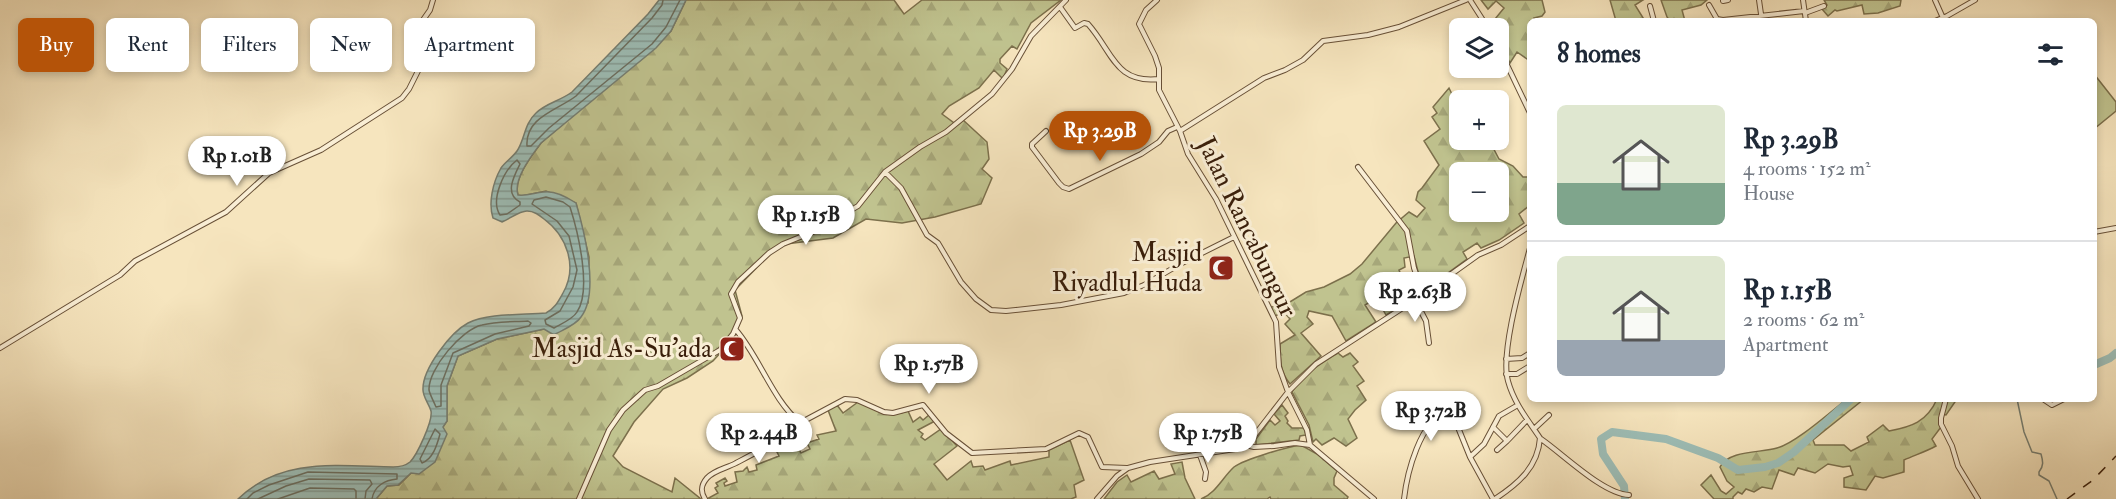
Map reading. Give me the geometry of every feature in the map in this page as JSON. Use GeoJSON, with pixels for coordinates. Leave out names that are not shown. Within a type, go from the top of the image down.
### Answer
{"type":"FeatureCollection","features":[{"type":"Feature","properties":{"kind":"street"},"geometry":{"type":"LineString","coordinates":[[0,348],[120,275],[135,261],[226,212],[269,173],[321,150],[395,104],[409,90],[418,71],[417,50],[423,20],[433,0]]}},
{"type":"Feature","properties":{"kind":"street"},"geometry":{"type":"LineString","coordinates":[[579,499],[609,430],[623,410],[645,390],[658,386],[720,350],[736,329],[740,314],[731,294],[738,282],[769,253],[783,244],[815,231],[858,206],[885,172],[946,132],[992,93],[1012,69],[1031,36],[1066,0]]}},
{"type":"Feature","properties":{"kind":"street","name":"Jalan Rancabungur"},"geometry":{"type":"LineString","coordinates":[[1157,0],[1146,10],[1139,24],[1155,56],[1160,90],[1188,154],[1216,199],[1276,322],[1279,367],[1288,392],[1304,422],[1310,445]]}},
{"type":"Feature","properties":{"kind":"street"},"geometry":{"type":"LineString","coordinates":[[1046,131],[1032,144],[1032,147],[1059,183],[1069,189],[1141,154],[1159,142],[1168,131],[1179,129],[1264,78],[1303,60],[1323,41],[1368,35],[1399,27],[1468,0],[1481,18]]}},
{"type":"Feature","properties":{"kind":"street"},"geometry":{"type":"LineString","coordinates":[[1759,0],[1762,18]]}},
{"type":"Feature","properties":{"kind":"street"},"geometry":{"type":"LineString","coordinates":[[1803,0],[1806,18]]}},
{"type":"Feature","properties":{"kind":"street"},"geometry":{"type":"LineString","coordinates":[[1935,0],[1943,18],[1967,2],[1975,0]]}},
{"type":"Feature","properties":{"kind":"street"},"geometry":{"type":"LineString","coordinates":[[1709,5],[1716,18]]}},
{"type":"Feature","properties":{"kind":"street"},"geometry":{"type":"LineString","coordinates":[[1650,6],[1653,18]]}},
{"type":"Feature","properties":{"kind":"street"},"geometry":{"type":"LineString","coordinates":[[1768,18],[1805,12],[1824,6]]}},
{"type":"Feature","properties":{"kind":"street"},"geometry":{"type":"LineString","coordinates":[[1060,7],[1075,28],[1084,23],[1088,24],[1126,75],[1141,81],[1159,79]]}},
{"type":"Feature","properties":{"kind":"street"},"geometry":{"type":"LineString","coordinates":[[1509,69],[1527,107]]}},
{"type":"Feature","properties":{"kind":"street"},"geometry":{"type":"LineString","coordinates":[[1358,167],[1407,231],[1414,268],[1423,294]]}},
{"type":"Feature","properties":{"kind":"street"},"geometry":{"type":"LineString","coordinates":[[885,172],[902,188],[927,236],[938,243],[961,282],[976,300],[991,310],[1006,311],[1061,305],[1124,293],[1144,285],[1234,237]]}},
{"type":"Feature","properties":{"kind":"street"},"geometry":{"type":"LineString","coordinates":[[705,499],[702,486],[711,474],[760,451],[800,423],[845,399],[857,400],[884,412],[893,413],[923,405],[946,433],[972,453],[1046,448],[1079,433],[1088,437],[1102,467],[1128,468],[1150,462],[1236,449],[1245,445],[1257,434],[1288,392],[1324,358],[1415,300],[1478,255],[1501,245],[1527,228]]}},
{"type":"Feature","properties":{"kind":"street"},"geometry":{"type":"LineString","coordinates":[[2097,231],[2116,228]]}},
{"type":"Feature","properties":{"kind":"street"},"geometry":{"type":"LineString","coordinates":[[1527,264],[1506,359],[1506,374],[1518,405],[1540,438],[1582,472],[1618,495],[1629,495]]}},
{"type":"Feature","properties":{"kind":"street"},"geometry":{"type":"LineString","coordinates":[[1415,300],[1426,321],[1430,343]]}},
{"type":"Feature","properties":{"kind":"street"},"geometry":{"type":"LineString","coordinates":[[736,329],[777,393],[800,423]]}},
{"type":"Feature","properties":{"kind":"street"},"geometry":{"type":"LineString","coordinates":[[1506,359],[1522,358],[1527,354]]}},
{"type":"Feature","properties":{"kind":"street"},"geometry":{"type":"LineString","coordinates":[[1506,374],[1517,374],[1527,368]]}},
{"type":"Feature","properties":{"kind":"street"},"geometry":{"type":"LineString","coordinates":[[1945,402],[1941,424],[1949,438],[1961,471],[1978,499]]}},
{"type":"Feature","properties":{"kind":"street"},"geometry":{"type":"LineString","coordinates":[[1453,415],[1462,407],[1462,403]]}},
{"type":"Feature","properties":{"kind":"street"},"geometry":{"type":"LineString","coordinates":[[1470,457],[1484,444],[1499,416],[1518,405]]}},
{"type":"Feature","properties":{"kind":"street"},"geometry":{"type":"LineString","coordinates":[[1404,499],[1406,483],[1427,427],[1441,413],[1447,411],[1453,415],[1470,457],[1497,498],[1530,469],[1535,462],[1540,438]]}},
{"type":"Feature","properties":{"kind":"street"},"geometry":{"type":"LineString","coordinates":[[1534,429],[1549,415]]}},
{"type":"Feature","properties":{"kind":"street"},"geometry":{"type":"LineString","coordinates":[[1497,450],[1527,420]]}},
{"type":"Feature","properties":{"kind":"street"},"geometry":{"type":"LineString","coordinates":[[1493,427],[1507,441]]}},
{"type":"Feature","properties":{"kind":"street"},"geometry":{"type":"LineString","coordinates":[[1245,445],[1254,447],[1295,443],[1310,445],[1374,499]]}},
{"type":"Feature","properties":{"kind":"street"},"geometry":{"type":"LineString","coordinates":[[1200,455],[1206,471],[1205,479]]}},
{"type":"Feature","properties":{"kind":"street"},"geometry":{"type":"LineString","coordinates":[[1098,499],[1117,476],[1128,468]]}},
{"type":"Feature","properties":{"kind":"green space"},"geometry":{"type":"Polygon","coordinates":[[[686,0],[894,0],[904,14],[922,0],[1061,0],[1031,23],[1017,49],[1012,46],[1000,59],[1000,63],[1007,69],[1003,79],[994,70],[979,88],[949,106],[942,114],[957,125],[963,120],[987,142],[989,159],[982,169],[992,178],[981,204],[935,217],[902,223],[866,219],[833,238],[786,244],[772,252],[735,290],[742,316],[733,339],[713,361],[687,378],[663,389],[634,422],[613,456],[623,467],[672,492],[675,478],[701,499],[376,499],[387,486],[399,485],[411,473],[447,421],[447,386],[458,356],[497,339],[544,329],[588,303],[589,257],[576,203],[546,191],[518,195],[518,182],[524,168],[541,143],[671,31],[686,0]]]}},
{"type":"Feature","properties":{"kind":"green space"},"geometry":{"type":"Polygon","coordinates":[[[1481,0],[1542,0],[1545,12],[1542,16],[1527,18],[1527,59],[1517,52],[1510,63],[1509,18],[1496,18],[1504,8],[1496,1],[1488,9],[1481,0]]]}},
{"type":"Feature","properties":{"kind":"green space"},"geometry":{"type":"Polygon","coordinates":[[[1610,0],[1643,0],[1635,5],[1643,18],[1615,18],[1610,0]]]}},
{"type":"Feature","properties":{"kind":"green space"},"geometry":{"type":"Polygon","coordinates":[[[1661,0],[1707,0],[1701,5],[1682,10],[1684,18],[1667,17],[1661,0]]]}},
{"type":"Feature","properties":{"kind":"green space"},"geometry":{"type":"Polygon","coordinates":[[[1824,0],[1901,0],[1900,6],[1878,13],[1864,14],[1862,5],[1835,10],[1828,16],[1822,9],[1827,5],[1824,0]]]}},
{"type":"Feature","properties":{"kind":"green space"},"geometry":{"type":"Polygon","coordinates":[[[2097,78],[2116,102],[2116,111],[2097,127],[2097,78]]]}},
{"type":"Feature","properties":{"kind":"green space"},"geometry":{"type":"Polygon","coordinates":[[[1449,88],[1449,150],[1494,150],[1499,159],[1505,162],[1449,162],[1449,222],[1509,222],[1509,164],[1523,177],[1527,177],[1527,207],[1519,214],[1524,223],[1499,240],[1481,248],[1477,243],[1463,252],[1467,259],[1423,291],[1414,256],[1404,258],[1405,267],[1399,270],[1404,282],[1392,298],[1398,308],[1386,315],[1382,308],[1377,309],[1373,300],[1365,305],[1376,322],[1346,341],[1332,316],[1309,311],[1307,317],[1313,324],[1301,333],[1321,356],[1290,384],[1282,370],[1280,344],[1295,335],[1285,324],[1290,319],[1284,312],[1275,316],[1271,307],[1285,305],[1306,292],[1324,287],[1350,274],[1362,264],[1396,223],[1409,212],[1417,217],[1425,208],[1416,200],[1418,192],[1439,165],[1424,141],[1440,129],[1432,117],[1437,113],[1433,107],[1449,88]]]}},
{"type":"Feature","properties":{"kind":"green space"},"geometry":{"type":"Polygon","coordinates":[[[1338,353],[1343,357],[1350,353],[1358,362],[1353,366],[1364,381],[1357,386],[1366,400],[1348,419],[1357,438],[1346,446],[1334,438],[1322,445],[1316,439],[1313,442],[1309,425],[1292,392],[1306,375],[1338,353]]]}},
{"type":"Feature","properties":{"kind":"green space"},"geometry":{"type":"Polygon","coordinates":[[[858,402],[888,413],[908,411],[913,422],[920,417],[923,420],[929,415],[935,421],[918,430],[923,434],[921,437],[925,440],[941,429],[957,446],[934,464],[947,480],[971,461],[973,467],[983,466],[985,470],[1010,461],[1011,465],[1049,457],[1049,450],[1070,440],[1084,480],[1074,485],[1076,497],[1071,499],[707,499],[718,493],[715,488],[718,486],[716,483],[725,478],[727,481],[724,483],[725,486],[737,482],[735,472],[743,471],[747,467],[749,472],[757,470],[756,465],[779,456],[777,452],[785,448],[780,441],[790,434],[800,447],[801,453],[810,449],[807,443],[819,439],[817,435],[836,431],[828,410],[837,405],[843,413],[858,402]]]}},
{"type":"Feature","properties":{"kind":"green space"},"geometry":{"type":"Polygon","coordinates":[[[1843,402],[1860,402],[1813,440],[1815,445],[1844,445],[1851,451],[1869,442],[1867,437],[1883,425],[1889,431],[1904,428],[1923,418],[1936,402],[1955,402],[1946,415],[1940,414],[1941,427],[1932,439],[1936,446],[1904,460],[1904,472],[1883,478],[1875,476],[1866,490],[1844,487],[1844,478],[1853,475],[1850,466],[1828,464],[1815,473],[1798,468],[1794,475],[1779,470],[1772,489],[1762,487],[1754,492],[1746,489],[1742,494],[1738,492],[1733,499],[1714,499],[1701,485],[1711,475],[1721,491],[1726,494],[1734,487],[1727,481],[1720,467],[1724,462],[1738,455],[1777,448],[1803,434],[1843,402]]]}},
{"type":"Feature","properties":{"kind":"green space"},"geometry":{"type":"Polygon","coordinates":[[[1282,405],[1288,413],[1285,416],[1287,423],[1292,428],[1304,428],[1306,435],[1300,436],[1299,440],[1256,445],[1256,439],[1270,420],[1275,425],[1280,421],[1274,414],[1282,405]]]}},
{"type":"Feature","properties":{"kind":"green space"},"geometry":{"type":"Polygon","coordinates":[[[1301,445],[1317,454],[1337,471],[1334,485],[1348,497],[1347,499],[1271,499],[1270,497],[1267,499],[1201,499],[1211,493],[1239,464],[1301,445]]]}},
{"type":"Feature","properties":{"kind":"green space"},"geometry":{"type":"Polygon","coordinates":[[[1182,462],[1185,478],[1195,499],[1104,499],[1117,482],[1127,475],[1131,482],[1154,471],[1159,479],[1175,474],[1171,464],[1182,462]]]}},
{"type":"Feature","properties":{"kind":"water"},"geometry":{"type":"Polygon","coordinates":[[[659,0],[686,0],[671,31],[656,48],[541,143],[524,168],[518,182],[518,195],[552,192],[576,203],[589,261],[590,278],[587,306],[579,320],[554,335],[544,329],[497,339],[458,356],[447,386],[447,421],[443,427],[447,434],[435,462],[419,474],[411,473],[398,485],[387,486],[376,499],[238,499],[273,476],[291,470],[331,466],[396,467],[408,463],[420,445],[431,416],[423,390],[427,372],[439,352],[454,334],[476,320],[495,316],[546,313],[552,309],[563,293],[570,273],[568,253],[564,243],[552,226],[532,212],[521,212],[502,222],[493,218],[491,199],[496,180],[501,168],[517,151],[532,117],[544,107],[572,92],[659,0]]]}},
{"type":"Feature","properties":{"kind":"waterway"},"geometry":{"type":"LineString","coordinates":[[2097,364],[2116,353]]}},
{"type":"Feature","properties":{"kind":"waterway"},"geometry":{"type":"LineString","coordinates":[[1625,499],[1624,486],[1603,454],[1601,439],[1612,432],[1666,439],[1718,458],[1738,470],[1765,467],[1778,463],[1794,452],[1848,402]]}},
{"type":"Feature","properties":{"kind":"waterway"},"geometry":{"type":"LineString","coordinates":[[2018,402],[2024,432],[2032,452],[2041,454],[2043,463],[2039,475],[2049,481],[2057,499]]}},
{"type":"Feature","properties":{"kind":"railway"},"geometry":{"type":"LineString","coordinates":[[2067,499],[2093,480],[2116,456]]}},
{"type":"Feature","properties":{"kind":"place","name":"Masjid Riyadlul Huda"},"geometry":{"type":"Point","coordinates":[1221,268]}},
{"type":"Feature","properties":{"kind":"place","name":"Masjid As-Su'ada"},"geometry":{"type":"Point","coordinates":[732,349]}}]}
